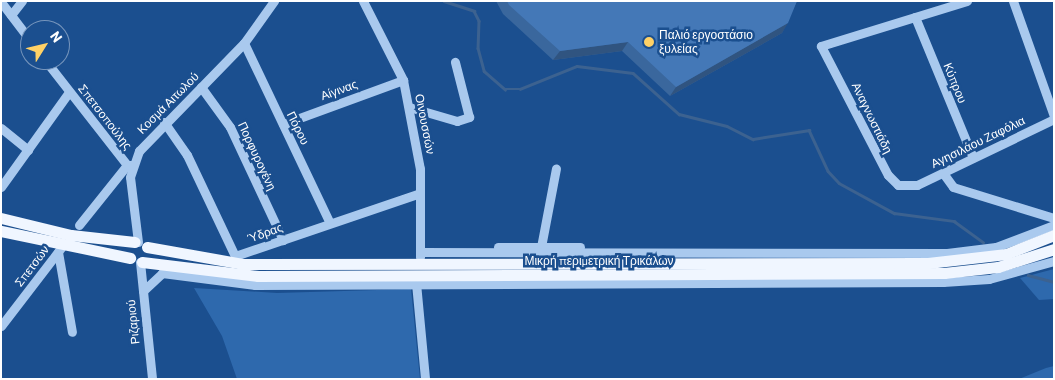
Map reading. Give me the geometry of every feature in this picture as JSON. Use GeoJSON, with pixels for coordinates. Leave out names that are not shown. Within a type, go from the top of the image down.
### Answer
{"type":"FeatureCollection","features":[{"type":"Feature","properties":{"kind":"main road","name":"Μικρή περιμετρική Τρικάλων"},"geometry":{"type":"LineString","coordinates":[[1,218],[64,234],[140,244],[236,264],[420,254],[955,262],[1006,254],[1054,234]]}},
{"type":"Feature","properties":{"kind":"main road","name":"Μικρή περιμετρική Τρικάλων"},"geometry":{"type":"LineString","coordinates":[[1,231],[61,248],[137,261],[258,276],[944,273],[1005,266],[1054,249]]}},
{"type":"Feature","properties":{"kind":"main road"},"geometry":{"type":"LineString","coordinates":[[140,244],[137,261],[128,248],[140,244]]}},
{"type":"Feature","properties":{"kind":"street"},"geometry":{"type":"LineString","coordinates":[[11,15],[22,1]]}},
{"type":"Feature","properties":{"kind":"street","name":"Κοσμά Αιτωλού"},"geometry":{"type":"LineString","coordinates":[[140,244],[130,177],[130,165],[144,143],[244,43],[274,1]]}},
{"type":"Feature","properties":{"kind":"street","name":"Οινουσσών"},"geometry":{"type":"LineString","coordinates":[[363,1],[403,80],[409,107],[420,193],[420,254]]}},
{"type":"Feature","properties":{"kind":"street"},"geometry":{"type":"LineString","coordinates":[[915,17],[941,5],[967,1]]}},
{"type":"Feature","properties":{"kind":"street"},"geometry":{"type":"LineString","coordinates":[[1014,1],[1054,118]]}},
{"type":"Feature","properties":{"kind":"street"},"geometry":{"type":"LineString","coordinates":[[1,2],[20,27]]}},
{"type":"Feature","properties":{"kind":"street","name":"Αναγνωστιάδη"},"geometry":{"type":"LineString","coordinates":[[912,186],[898,185],[888,175],[821,46],[915,17]]}},
{"type":"Feature","properties":{"kind":"street","name":"Κύπρου"},"geometry":{"type":"LineString","coordinates":[[915,17],[973,158]]}},
{"type":"Feature","properties":{"kind":"street","name":"Πόρου"},"geometry":{"type":"LineString","coordinates":[[244,43],[330,223]]}},
{"type":"Feature","properties":{"kind":"street"},"geometry":{"type":"LineString","coordinates":[[409,107],[457,121],[469,118],[455,62]]}},
{"type":"Feature","properties":{"kind":"street","name":"Σπετσοπούλης"},"geometry":{"type":"LineString","coordinates":[[53,70],[130,165]]}},
{"type":"Feature","properties":{"kind":"street","name":"Αίγινας"},"geometry":{"type":"LineString","coordinates":[[283,124],[403,80]]}},
{"type":"Feature","properties":{"kind":"street","name":"Πορφυρογένη"},"geometry":{"type":"LineString","coordinates":[[201,87],[230,127],[283,240]]}},
{"type":"Feature","properties":{"kind":"street"},"geometry":{"type":"LineString","coordinates":[[1,187],[70,92]]}},
{"type":"Feature","properties":{"kind":"street","name":"Αγησιλάου Ζαφόλια"},"geometry":{"type":"LineString","coordinates":[[912,186],[943,173],[1054,118]]}},
{"type":"Feature","properties":{"kind":"street","name":"Ύδρας"},"geometry":{"type":"LineString","coordinates":[[164,122],[188,155],[235,256],[420,193]]}},
{"type":"Feature","properties":{"kind":"street"},"geometry":{"type":"LineString","coordinates":[[1,128],[28,150]]}},
{"type":"Feature","properties":{"kind":"street"},"geometry":{"type":"LineString","coordinates":[[79,225],[130,165]]}},
{"type":"Feature","properties":{"kind":"street"},"geometry":{"type":"LineString","coordinates":[[541,247],[556,168]]}},
{"type":"Feature","properties":{"kind":"street"},"geometry":{"type":"LineString","coordinates":[[943,173],[953,187],[1054,218]]}},
{"type":"Feature","properties":{"kind":"street"},"geometry":{"type":"LineString","coordinates":[[420,254],[947,253],[1004,244],[1054,225]]}},
{"type":"Feature","properties":{"kind":"street"},"geometry":{"type":"LineString","coordinates":[[420,254],[541,247],[580,247]]}},
{"type":"Feature","properties":{"kind":"street"},"geometry":{"type":"LineString","coordinates":[[61,248],[72,332]]}},
{"type":"Feature","properties":{"kind":"street","name":"Σπετσών"},"geometry":{"type":"LineString","coordinates":[[1,326],[61,248]]}},
{"type":"Feature","properties":{"kind":"street","name":"Ριζαριού"},"geometry":{"type":"LineString","coordinates":[[137,261],[143,291],[152,379]]}},
{"type":"Feature","properties":{"kind":"street"},"geometry":{"type":"LineString","coordinates":[[143,291],[162,273],[245,285],[951,282],[989,279],[1054,261]]}},
{"type":"Feature","properties":{"kind":"street"},"geometry":{"type":"LineString","coordinates":[[416,283],[425,379]]}},
{"type":"Feature","properties":{"kind":"shaded area"},"geometry":{"type":"Polygon","coordinates":[[[1054,269],[1054,299],[1039,300],[1020,278],[1054,269]]]}},
{"type":"Feature","properties":{"kind":"shaded area"},"geometry":{"type":"Polygon","coordinates":[[[194,288],[277,293],[411,289],[420,379],[237,379],[222,336],[194,288]]]}},
{"type":"Feature","properties":{"kind":"shaded area"},"geometry":{"type":"Polygon","coordinates":[[[1054,366],[1054,379],[1019,379],[1046,368],[1054,366]]]}},
{"type":"Feature","properties":{"kind":"building","name":"Παλιό εργοστάσιο ξυλείας"},"geometry":{"type":"Polygon","coordinates":[[[507,1],[797,1],[788,23],[676,87],[628,42],[560,51],[509,5],[507,1]]]}},
{"type":"Feature","properties":{"kind":"waterway"},"geometry":{"type":"LineString","coordinates":[[444,1],[474,11],[479,21],[478,48],[484,71],[505,89],[520,89],[577,66],[633,73],[679,114],[727,126],[753,139],[809,130],[828,171],[839,183],[894,213],[954,221],[983,242]]}},
{"type":"Feature","properties":{"kind":"waterway"},"geometry":{"type":"LineString","coordinates":[[1028,275],[1054,282]]}},
{"type":"Feature","properties":{"kind":"place","name":"Παλιό εργοστάσιο ξυλείας"},"geometry":{"type":"Point","coordinates":[649,42]}}]}
